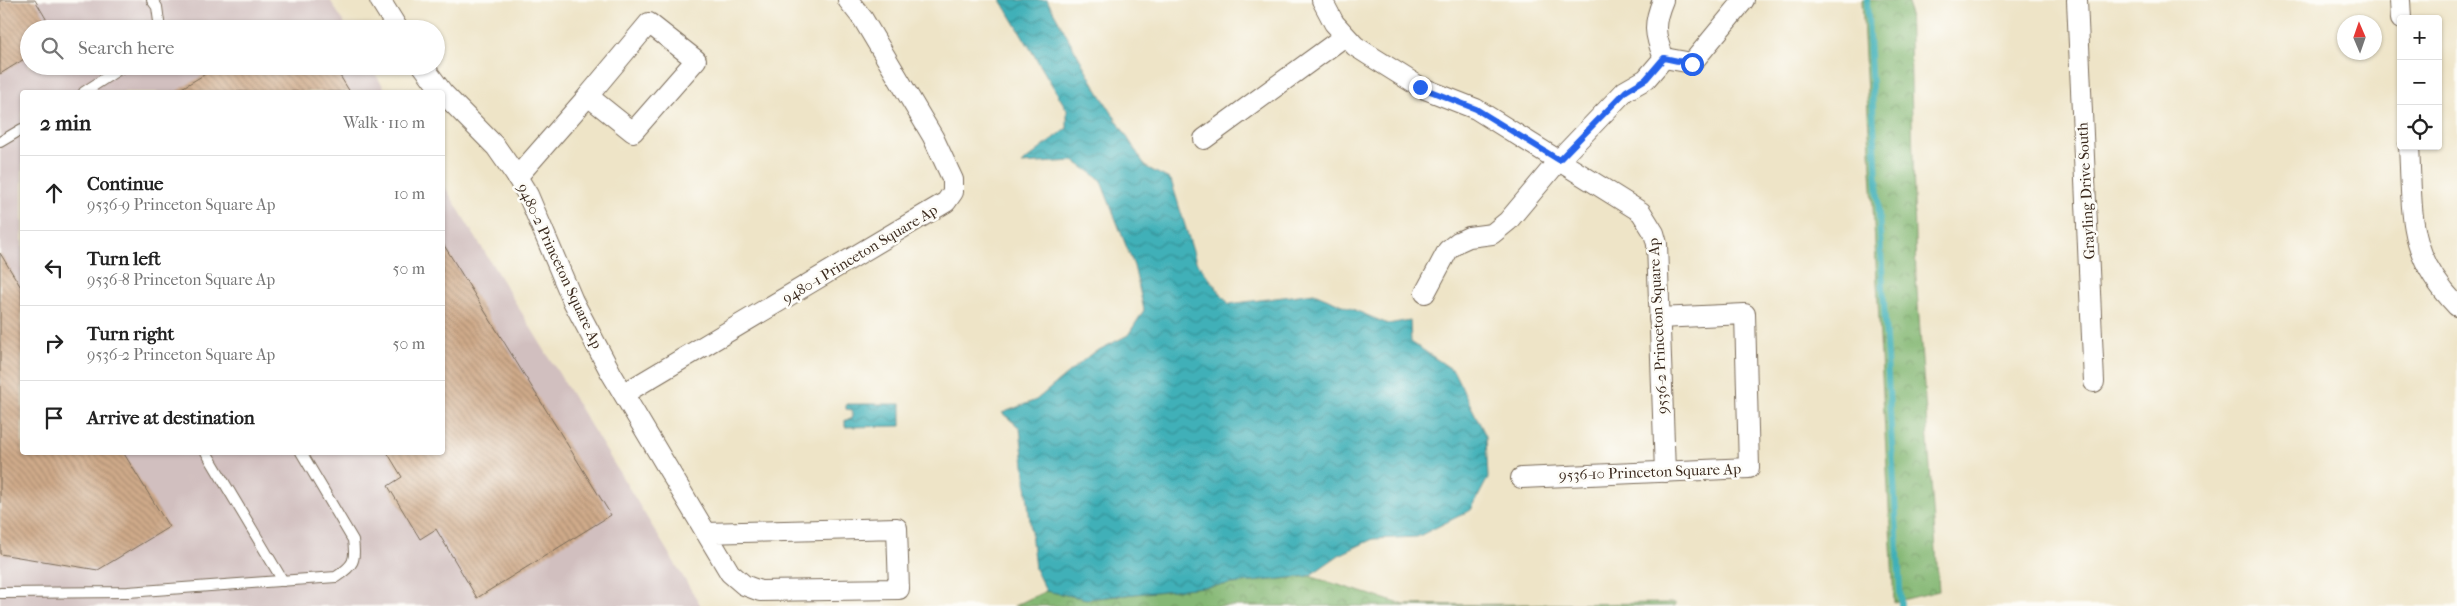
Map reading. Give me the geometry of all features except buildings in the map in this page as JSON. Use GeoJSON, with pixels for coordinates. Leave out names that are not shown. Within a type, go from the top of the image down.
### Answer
{"type":"FeatureCollection","features":[{"type":"Feature","properties":{"kind":"street"},"geometry":{"type":"LineString","coordinates":[[380,0],[392,20]]}},
{"type":"Feature","properties":{"kind":"street","name":"9480-1 Princeton Square Ap"},"geometry":{"type":"LineString","coordinates":[[624,392],[946,202],[953,192],[953,180],[933,137],[864,19],[848,0]]}},
{"type":"Feature","properties":{"kind":"street","name":"9536-2 Princeton Square Ap"},"geometry":{"type":"LineString","coordinates":[[1322,0],[1334,23],[1355,46],[1420,87],[1476,109],[1641,212],[1654,233],[1657,244],[1665,472]]}},
{"type":"Feature","properties":{"kind":"street"},"geometry":{"type":"LineString","coordinates":[[1663,0],[1657,15],[1655,36],[1664,58]]}},
{"type":"Feature","properties":{"kind":"street"},"geometry":{"type":"LineString","coordinates":[[1664,58],[1692,64],[1744,0]]}},
{"type":"Feature","properties":{"kind":"street","name":"Grayling Drive South"},"geometry":{"type":"LineString","coordinates":[[2077,0],[2094,382]]}},
{"type":"Feature","properties":{"kind":"street"},"geometry":{"type":"LineString","coordinates":[[2400,0],[2401,15]]}},
{"type":"Feature","properties":{"kind":"street"},"geometry":{"type":"LineString","coordinates":[[517,177],[649,23],[696,60],[633,132],[588,96]]}},
{"type":"Feature","properties":{"kind":"street"},"geometry":{"type":"LineString","coordinates":[[1204,140],[1345,36]]}},
{"type":"Feature","properties":{"kind":"street"},"geometry":{"type":"LineString","coordinates":[[1425,293],[1448,250],[1458,242],[1469,238],[1492,234],[1508,221],[1559,160],[1626,91],[1646,79],[1664,58]]}},
{"type":"Feature","properties":{"kind":"street","name":"9480-2 Princeton Square Ap"},"geometry":{"type":"LineString","coordinates":[[430,75],[441,90]]}},
{"type":"Feature","properties":{"kind":"street","name":"9480-2 Princeton Square Ap"},"geometry":{"type":"LineString","coordinates":[[445,95],[496,147],[528,195],[573,301],[624,392],[706,533],[730,573],[744,585],[760,591],[899,589],[897,528],[706,533]]}},
{"type":"Feature","properties":{"kind":"street"},"geometry":{"type":"LineString","coordinates":[[2409,150],[2413,227],[2418,247],[2426,267],[2457,306]]}},
{"type":"Feature","properties":{"kind":"street","name":"9536-10 Princeton Square Ap"},"geometry":{"type":"LineString","coordinates":[[1521,478],[1749,468],[1745,314],[1659,318]]}},
{"type":"Feature","properties":{"kind":"lane"},"geometry":{"type":"LineString","coordinates":[[152,0],[156,7],[158,20]]}},
{"type":"Feature","properties":{"kind":"lane"},"geometry":{"type":"LineString","coordinates":[[87,90],[110,75]]}},
{"type":"Feature","properties":{"kind":"lane"},"geometry":{"type":"LineString","coordinates":[[0,142],[20,130]]}},
{"type":"Feature","properties":{"kind":"lane"},"geometry":{"type":"LineString","coordinates":[[208,455],[283,581]]}},
{"type":"Feature","properties":{"kind":"lane"},"geometry":{"type":"LineString","coordinates":[[0,593],[128,592],[336,577],[351,567],[355,554],[353,540],[303,455]]}},
{"type":"Feature","properties":{"kind":"shaded area"},"geometry":{"type":"Polygon","coordinates":[[[0,0],[330,0],[342,20],[20,20],[20,75],[376,75],[386,90],[20,90],[20,455],[445,455],[445,187],[701,606],[0,606],[0,0]]]}},
{"type":"Feature","properties":{"kind":"green space"},"geometry":{"type":"Polygon","coordinates":[[[1862,0],[1909,0],[1916,277],[1939,591],[1894,602],[1862,0]]]}},
{"type":"Feature","properties":{"kind":"green space"},"geometry":{"type":"Polygon","coordinates":[[[1309,576],[1404,605],[1675,603],[1675,606],[1014,606],[1046,591],[1087,599],[1309,576]]]}},
{"type":"Feature","properties":{"kind":"water"},"geometry":{"type":"Polygon","coordinates":[[[1001,0],[1047,0],[1095,86],[1146,167],[1171,180],[1196,261],[1229,304],[1314,293],[1388,324],[1410,320],[1411,342],[1453,370],[1486,436],[1488,478],[1471,510],[1417,537],[1373,539],[1339,555],[1309,576],[1087,599],[1046,591],[1035,569],[1020,428],[1002,413],[1036,400],[1091,354],[1128,335],[1144,310],[1134,266],[1100,179],[1074,161],[1021,164],[1067,128],[1067,110],[1001,0]]]}},
{"type":"Feature","properties":{"kind":"water"},"geometry":{"type":"Polygon","coordinates":[[[846,404],[901,404],[901,426],[845,427],[845,420],[852,419],[852,410],[846,409],[846,404]]]}},
{"type":"Feature","properties":{"kind":"waterway"},"geometry":{"type":"LineString","coordinates":[[1867,0],[1901,606]]}},
{"type":"Feature","properties":{"kind":"route"},"geometry":{"type":"LineString","coordinates":[[1420,87],[1476,109],[1559,160],[1626,91],[1646,79],[1664,58],[1692,64]]}}]}
